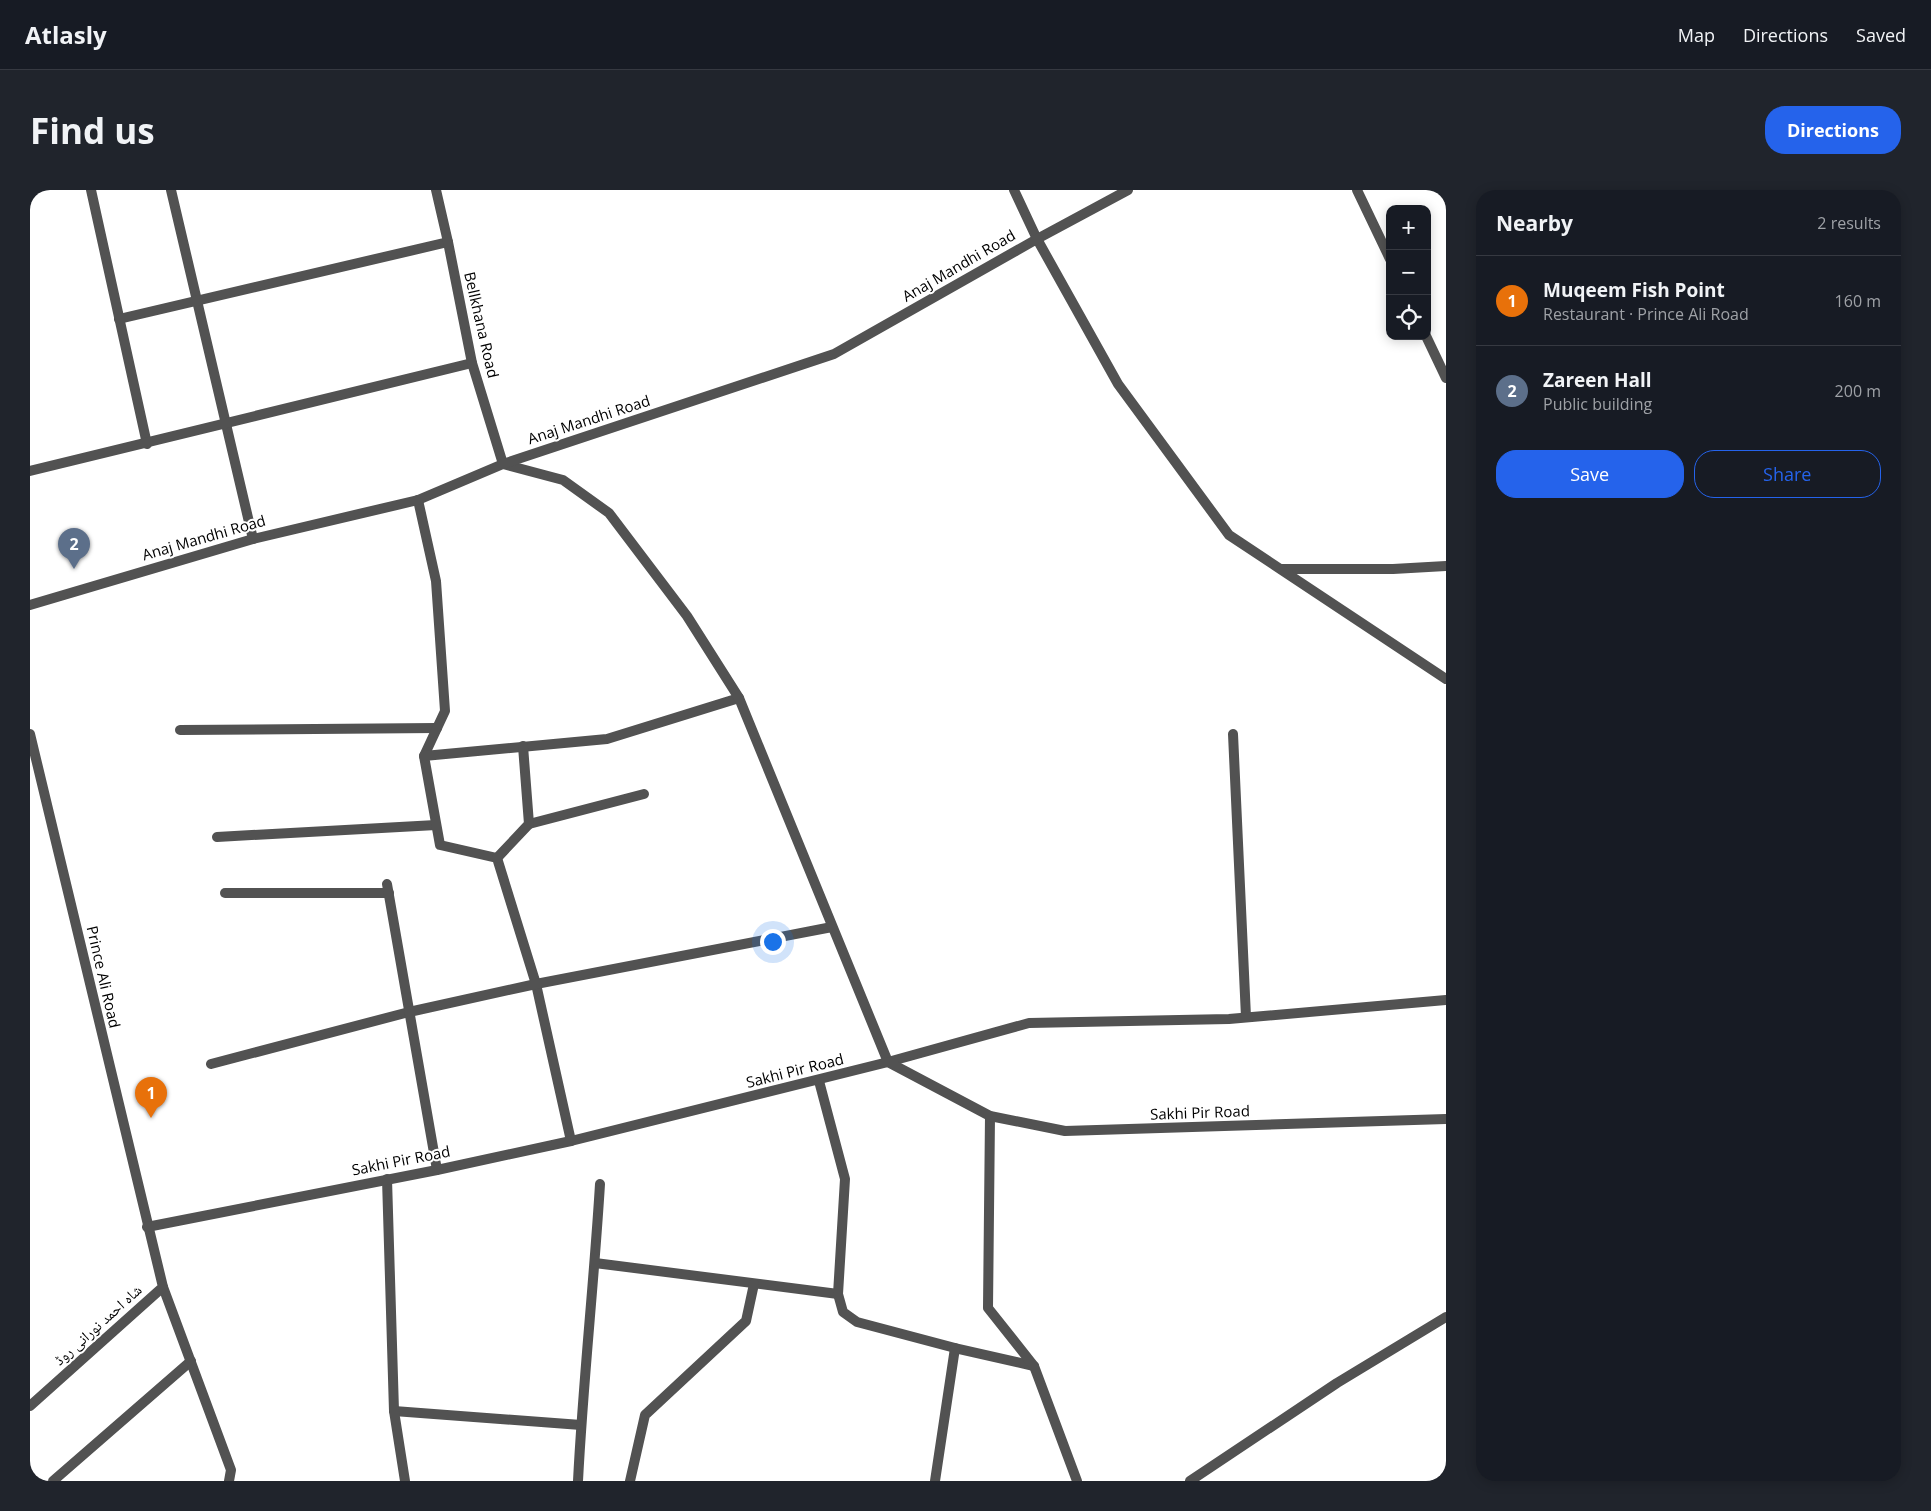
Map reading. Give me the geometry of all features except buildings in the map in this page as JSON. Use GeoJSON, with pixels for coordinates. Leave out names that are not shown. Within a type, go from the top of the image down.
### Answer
{"type":"FeatureCollection","features":[{"type":"Feature","properties":{"kind":"street"},"geometry":{"type":"LineString","coordinates":[[91,190],[147,444]]}},
{"type":"Feature","properties":{"kind":"street"},"geometry":{"type":"LineString","coordinates":[[172,190],[253,539]]}},
{"type":"Feature","properties":{"kind":"street","name":"Bellkhana Road"},"geometry":{"type":"LineString","coordinates":[[436,190],[472,364],[503,464]]}},
{"type":"Feature","properties":{"kind":"street"},"geometry":{"type":"LineString","coordinates":[[1014,190],[1037,239],[1118,384],[1229,535],[1446,679]]}},
{"type":"Feature","properties":{"kind":"street","name":"Anaj Mandhi Road"},"geometry":{"type":"LineString","coordinates":[[30,605],[253,539],[418,500],[503,464],[834,354],[1037,239],[1128,190]]}},
{"type":"Feature","properties":{"kind":"street"},"geometry":{"type":"LineString","coordinates":[[1357,190],[1386,251]]}},
{"type":"Feature","properties":{"kind":"street"},"geometry":{"type":"LineString","coordinates":[[119,319],[448,242]]}},
{"type":"Feature","properties":{"kind":"street"},"geometry":{"type":"LineString","coordinates":[[1428,340],[1446,378]]}},
{"type":"Feature","properties":{"kind":"street"},"geometry":{"type":"LineString","coordinates":[[30,471],[472,364]]}},
{"type":"Feature","properties":{"kind":"street"},"geometry":{"type":"LineString","coordinates":[[503,464],[564,480],[609,513],[687,616],[739,698],[888,1062],[1029,1023],[1229,1019],[1446,1000]]}},
{"type":"Feature","properties":{"kind":"street"},"geometry":{"type":"LineString","coordinates":[[418,500],[436,581],[445,711],[424,756],[440,845],[497,858]]}},
{"type":"Feature","properties":{"kind":"street"},"geometry":{"type":"LineString","coordinates":[[1280,569],[1393,569],[1446,566]]}},
{"type":"Feature","properties":{"kind":"street"},"geometry":{"type":"LineString","coordinates":[[424,756],[607,739],[739,698]]}},
{"type":"Feature","properties":{"kind":"street"},"geometry":{"type":"LineString","coordinates":[[180,730],[437,728]]}},
{"type":"Feature","properties":{"kind":"street","name":"Prince Ali Road"},"geometry":{"type":"LineString","coordinates":[[30,734],[163,1287],[231,1470],[229,1481]]}},
{"type":"Feature","properties":{"kind":"street"},"geometry":{"type":"LineString","coordinates":[[1233,734],[1246,1017]]}},
{"type":"Feature","properties":{"kind":"street"},"geometry":{"type":"LineString","coordinates":[[523,746],[529,824]]}},
{"type":"Feature","properties":{"kind":"street"},"geometry":{"type":"LineString","coordinates":[[497,858],[529,824],[644,794]]}},
{"type":"Feature","properties":{"kind":"street"},"geometry":{"type":"LineString","coordinates":[[217,837],[436,825]]}},
{"type":"Feature","properties":{"kind":"street"},"geometry":{"type":"LineString","coordinates":[[497,858],[536,984],[571,1141]]}},
{"type":"Feature","properties":{"kind":"street"},"geometry":{"type":"LineString","coordinates":[[225,893],[388,888],[437,1170]]}},
{"type":"Feature","properties":{"kind":"street"},"geometry":{"type":"LineString","coordinates":[[211,1064],[410,1012],[536,984],[832,927]]}},
{"type":"Feature","properties":{"kind":"street","name":"Sakhi Pir Road"},"geometry":{"type":"LineString","coordinates":[[148,1227],[437,1170],[571,1141],[819,1081],[888,1062],[990,1116],[1065,1131],[1446,1119]]}},
{"type":"Feature","properties":{"kind":"street"},"geometry":{"type":"LineString","coordinates":[[819,1081],[845,1179],[838,1294],[843,1312],[857,1322],[955,1348],[1034,1366]]}},
{"type":"Feature","properties":{"kind":"street"},"geometry":{"type":"LineString","coordinates":[[990,1116],[988,1308],[1034,1366],[1077,1481]]}},
{"type":"Feature","properties":{"kind":"street"},"geometry":{"type":"LineString","coordinates":[[387,1179],[394,1410],[405,1481]]}},
{"type":"Feature","properties":{"kind":"street"},"geometry":{"type":"LineString","coordinates":[[578,1481],[580,1425],[595,1263],[600,1184]]}},
{"type":"Feature","properties":{"kind":"street"},"geometry":{"type":"LineString","coordinates":[[595,1263],[838,1294]]}},
{"type":"Feature","properties":{"kind":"street"},"geometry":{"type":"LineString","coordinates":[[630,1481],[645,1414],[746,1321],[754,1284]]}},
{"type":"Feature","properties":{"kind":"street","name":"شاہ احمد نورانی روڈ"},"geometry":{"type":"LineString","coordinates":[[30,1406],[163,1287]]}},
{"type":"Feature","properties":{"kind":"street"},"geometry":{"type":"LineString","coordinates":[[1190,1481],[1337,1383],[1446,1317]]}},
{"type":"Feature","properties":{"kind":"street"},"geometry":{"type":"LineString","coordinates":[[934,1481],[955,1348]]}},
{"type":"Feature","properties":{"kind":"street"},"geometry":{"type":"LineString","coordinates":[[56,1480],[190,1361]]}},
{"type":"Feature","properties":{"kind":"street"},"geometry":{"type":"LineString","coordinates":[[394,1410],[580,1425]]}},
{"type":"Feature","properties":{"kind":"place","name":"Zareen Hall"},"geometry":{"type":"Point","coordinates":[74,569]}},
{"type":"Feature","properties":{"kind":"place","name":"Muqeem Fish Point"},"geometry":{"type":"Point","coordinates":[151,1118]}}]}
